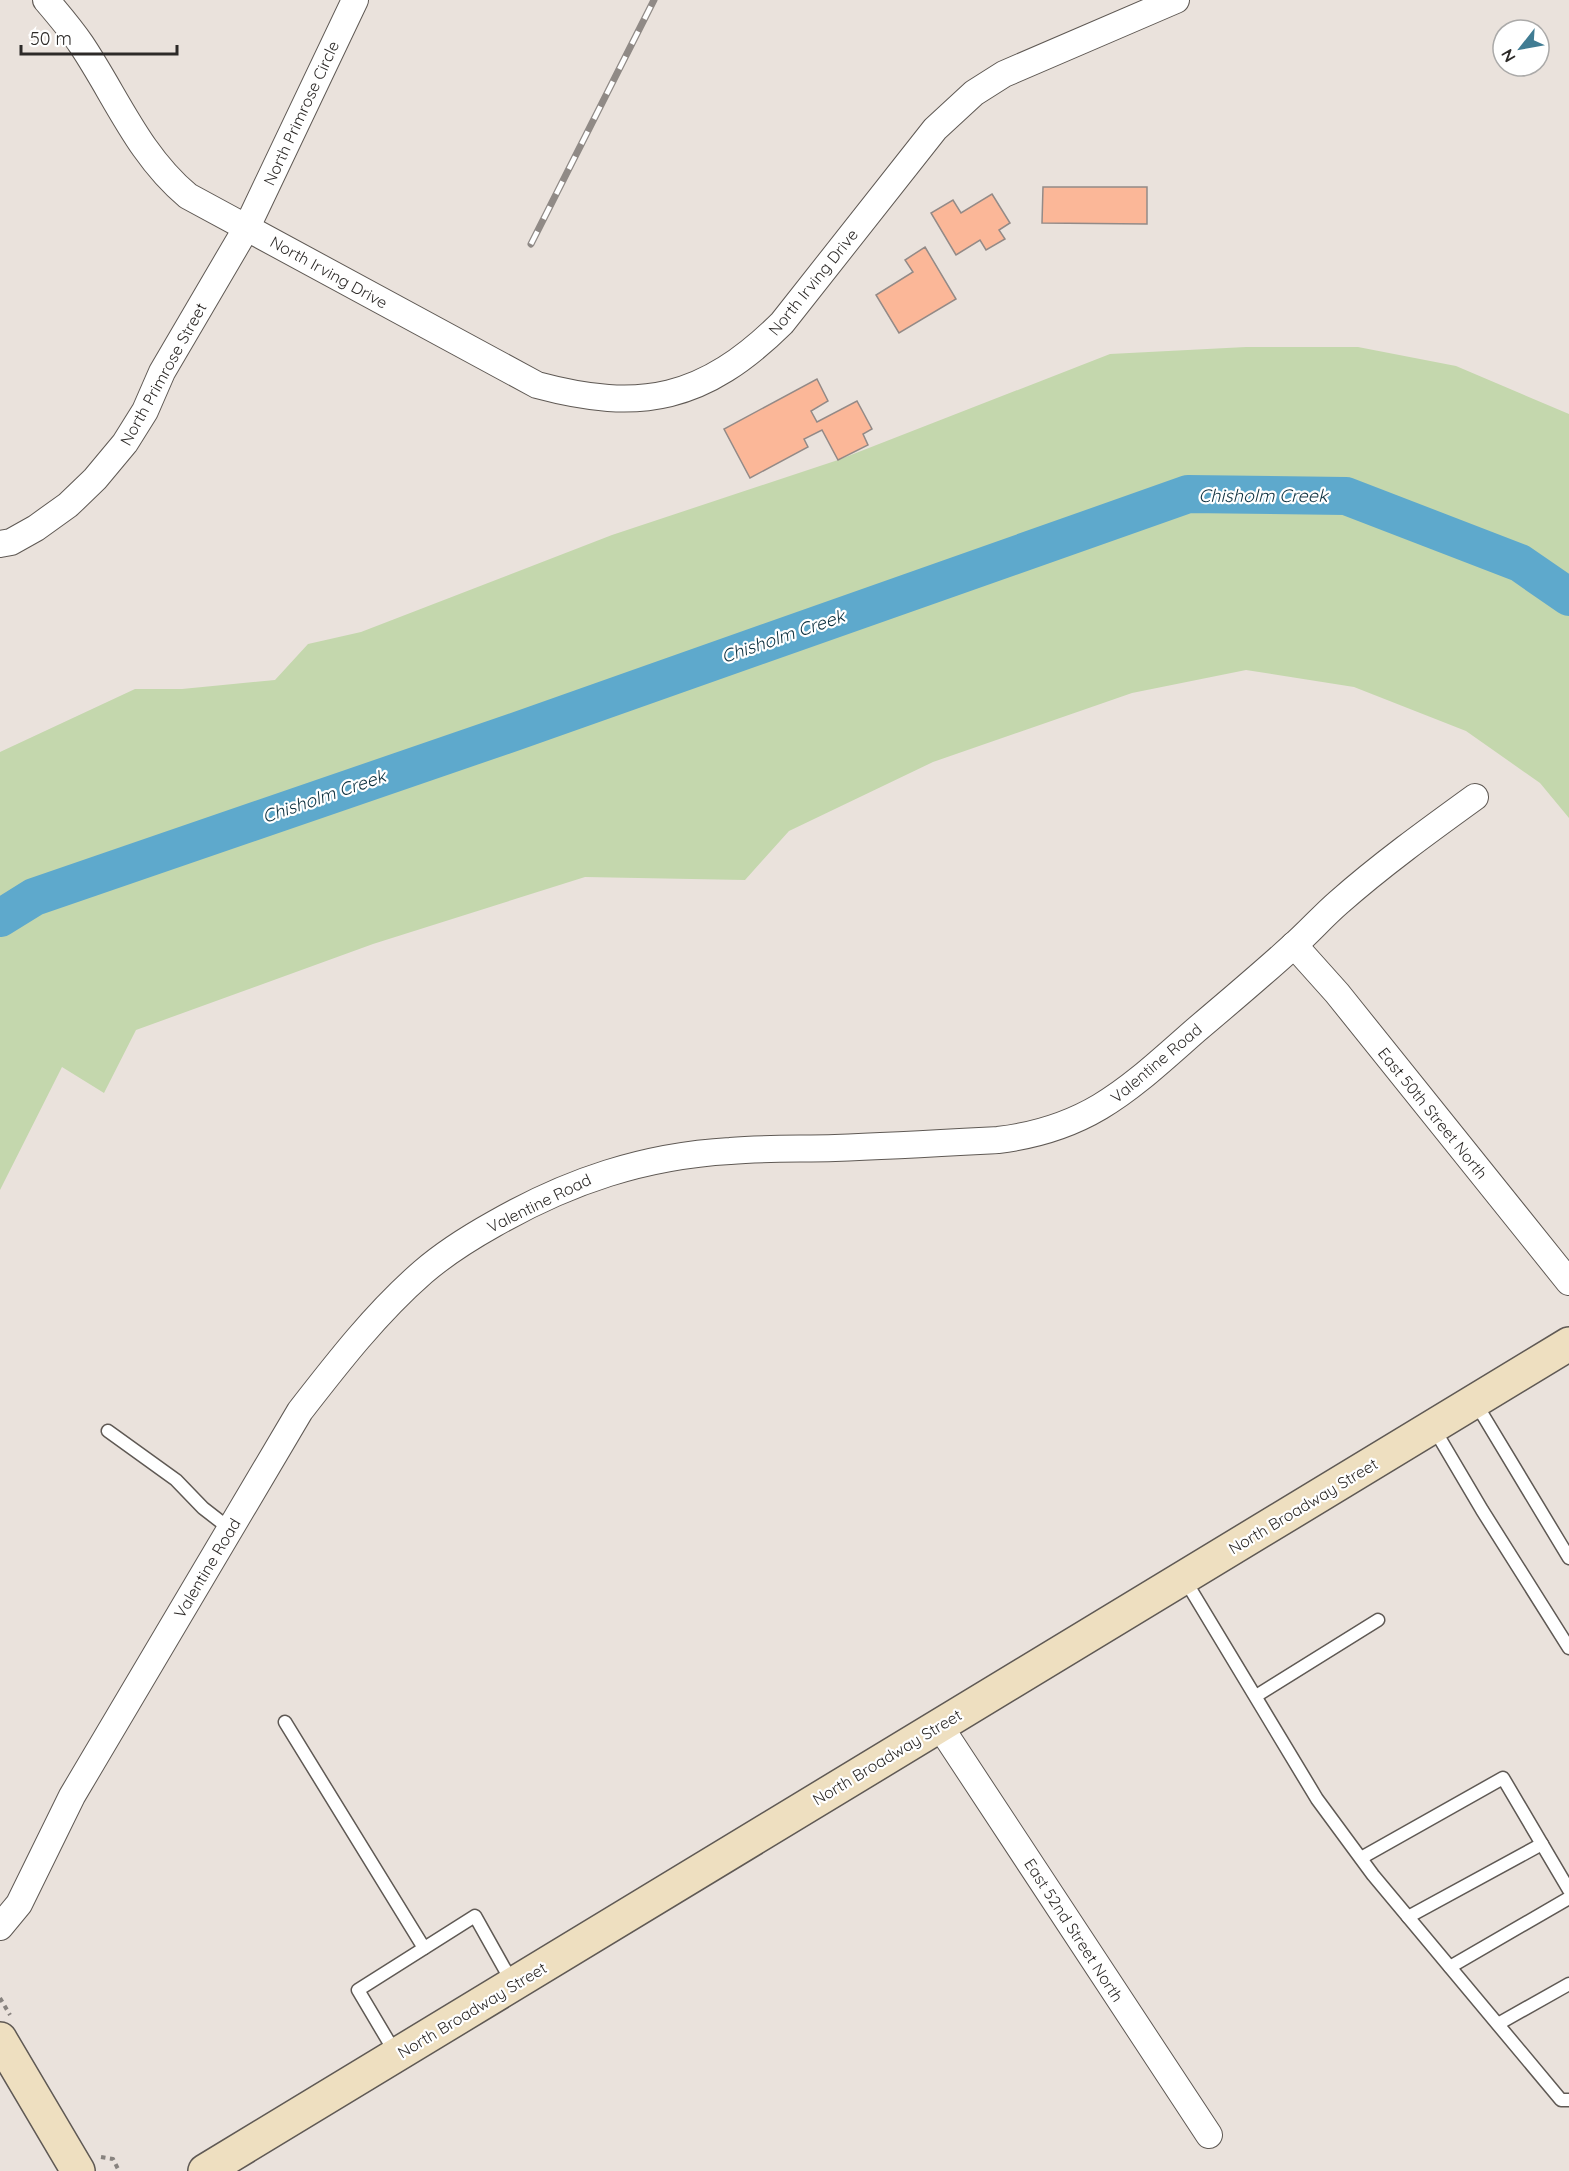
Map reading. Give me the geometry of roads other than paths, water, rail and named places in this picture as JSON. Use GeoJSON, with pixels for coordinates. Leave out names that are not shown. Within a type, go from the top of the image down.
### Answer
{"type":"FeatureCollection","features":[{"type":"Feature","properties":{"kind":"main road","name":"North Broadway Street"},"geometry":{"type":"LineString","coordinates":[[205,2171],[1569,1344]]}},
{"type":"Feature","properties":{"kind":"main road"},"geometry":{"type":"LineString","coordinates":[[0,2039],[78,2171]]}},
{"type":"Feature","properties":{"kind":"street","name":"North Irving Drive"},"geometry":{"type":"LineString","coordinates":[[46,0],[81,45],[136,137],[168,179],[188,196],[537,385],[571,394],[605,399],[674,394],[700,384],[726,370],[760,345],[782,324],[935,129],[974,93],[1004,74],[1176,0]]}},
{"type":"Feature","properties":{"kind":"street","name":"North Primrose Circle"},"geometry":{"type":"LineString","coordinates":[[247,227],[355,0]]}},
{"type":"Feature","properties":{"kind":"street","name":"North Primrose Street"},"geometry":{"type":"LineString","coordinates":[[0,544],[11,542],[36,528],[68,505],[111,461],[145,411],[162,372],[247,227]]}},
{"type":"Feature","properties":{"kind":"street","name":"Valentine Road"},"geometry":{"type":"LineString","coordinates":[[0,1927],[19,1904],[72,1796],[300,1411],[340,1359],[382,1312],[402,1291],[447,1252],[513,1213],[581,1180],[624,1168],[677,1157],[729,1151],[1026,1137],[1049,1131],[1091,1113],[1128,1089],[1294,945],[1337,903],[1474,797]]}},
{"type":"Feature","properties":{"kind":"street","name":"East 50th Street North"},"geometry":{"type":"LineString","coordinates":[[1294,945],[1336,993],[1569,1282]]}},
{"type":"Feature","properties":{"kind":"street","name":"East 52nd Street North"},"geometry":{"type":"LineString","coordinates":[[939,1725],[1209,2135]]}},
{"type":"Feature","properties":{"kind":"lane"},"geometry":{"type":"LineString","coordinates":[[1475,1401],[1569,1558]]}},
{"type":"Feature","properties":{"kind":"lane"},"geometry":{"type":"LineString","coordinates":[[1433,1427],[1569,1648]]}},
{"type":"Feature","properties":{"kind":"lane"},"geometry":{"type":"LineString","coordinates":[[108,1431],[176,1480],[203,1508],[230,1528]]}},
{"type":"Feature","properties":{"kind":"lane"},"geometry":{"type":"LineString","coordinates":[[1184,1579],[1317,1799],[1408,1917],[1561,2100],[1569,2100]]}},
{"type":"Feature","properties":{"kind":"lane"},"geometry":{"type":"LineString","coordinates":[[1256,1696],[1378,1620]]}},
{"type":"Feature","properties":{"kind":"lane"},"geometry":{"type":"LineString","coordinates":[[285,1722],[424,1948]]}},
{"type":"Feature","properties":{"kind":"lane"},"geometry":{"type":"LineString","coordinates":[[1361,1858],[1503,1778],[1569,1890]]}},
{"type":"Feature","properties":{"kind":"lane"},"geometry":{"type":"LineString","coordinates":[[1408,1917],[1542,1844]]}},
{"type":"Feature","properties":{"kind":"lane"},"geometry":{"type":"LineString","coordinates":[[1450,1967],[1569,1898]]}},
{"type":"Feature","properties":{"kind":"lane"},"geometry":{"type":"LineString","coordinates":[[397,2055],[358,1990],[475,1916],[513,1985]]}},
{"type":"Feature","properties":{"kind":"lane"},"geometry":{"type":"LineString","coordinates":[[1498,2024],[1569,1984]]}},
{"type":"Feature","properties":{"kind":"waterway","name":"Chisholm Creek"},"geometry":{"type":"LineString","coordinates":[[0,918],[34,897],[514,732],[1188,494],[1346,496],[1520,563],[1569,597]]}},
{"type":"Feature","properties":{"kind":"railway"},"geometry":{"type":"LineString","coordinates":[[531,244],[654,0]]}}]}
